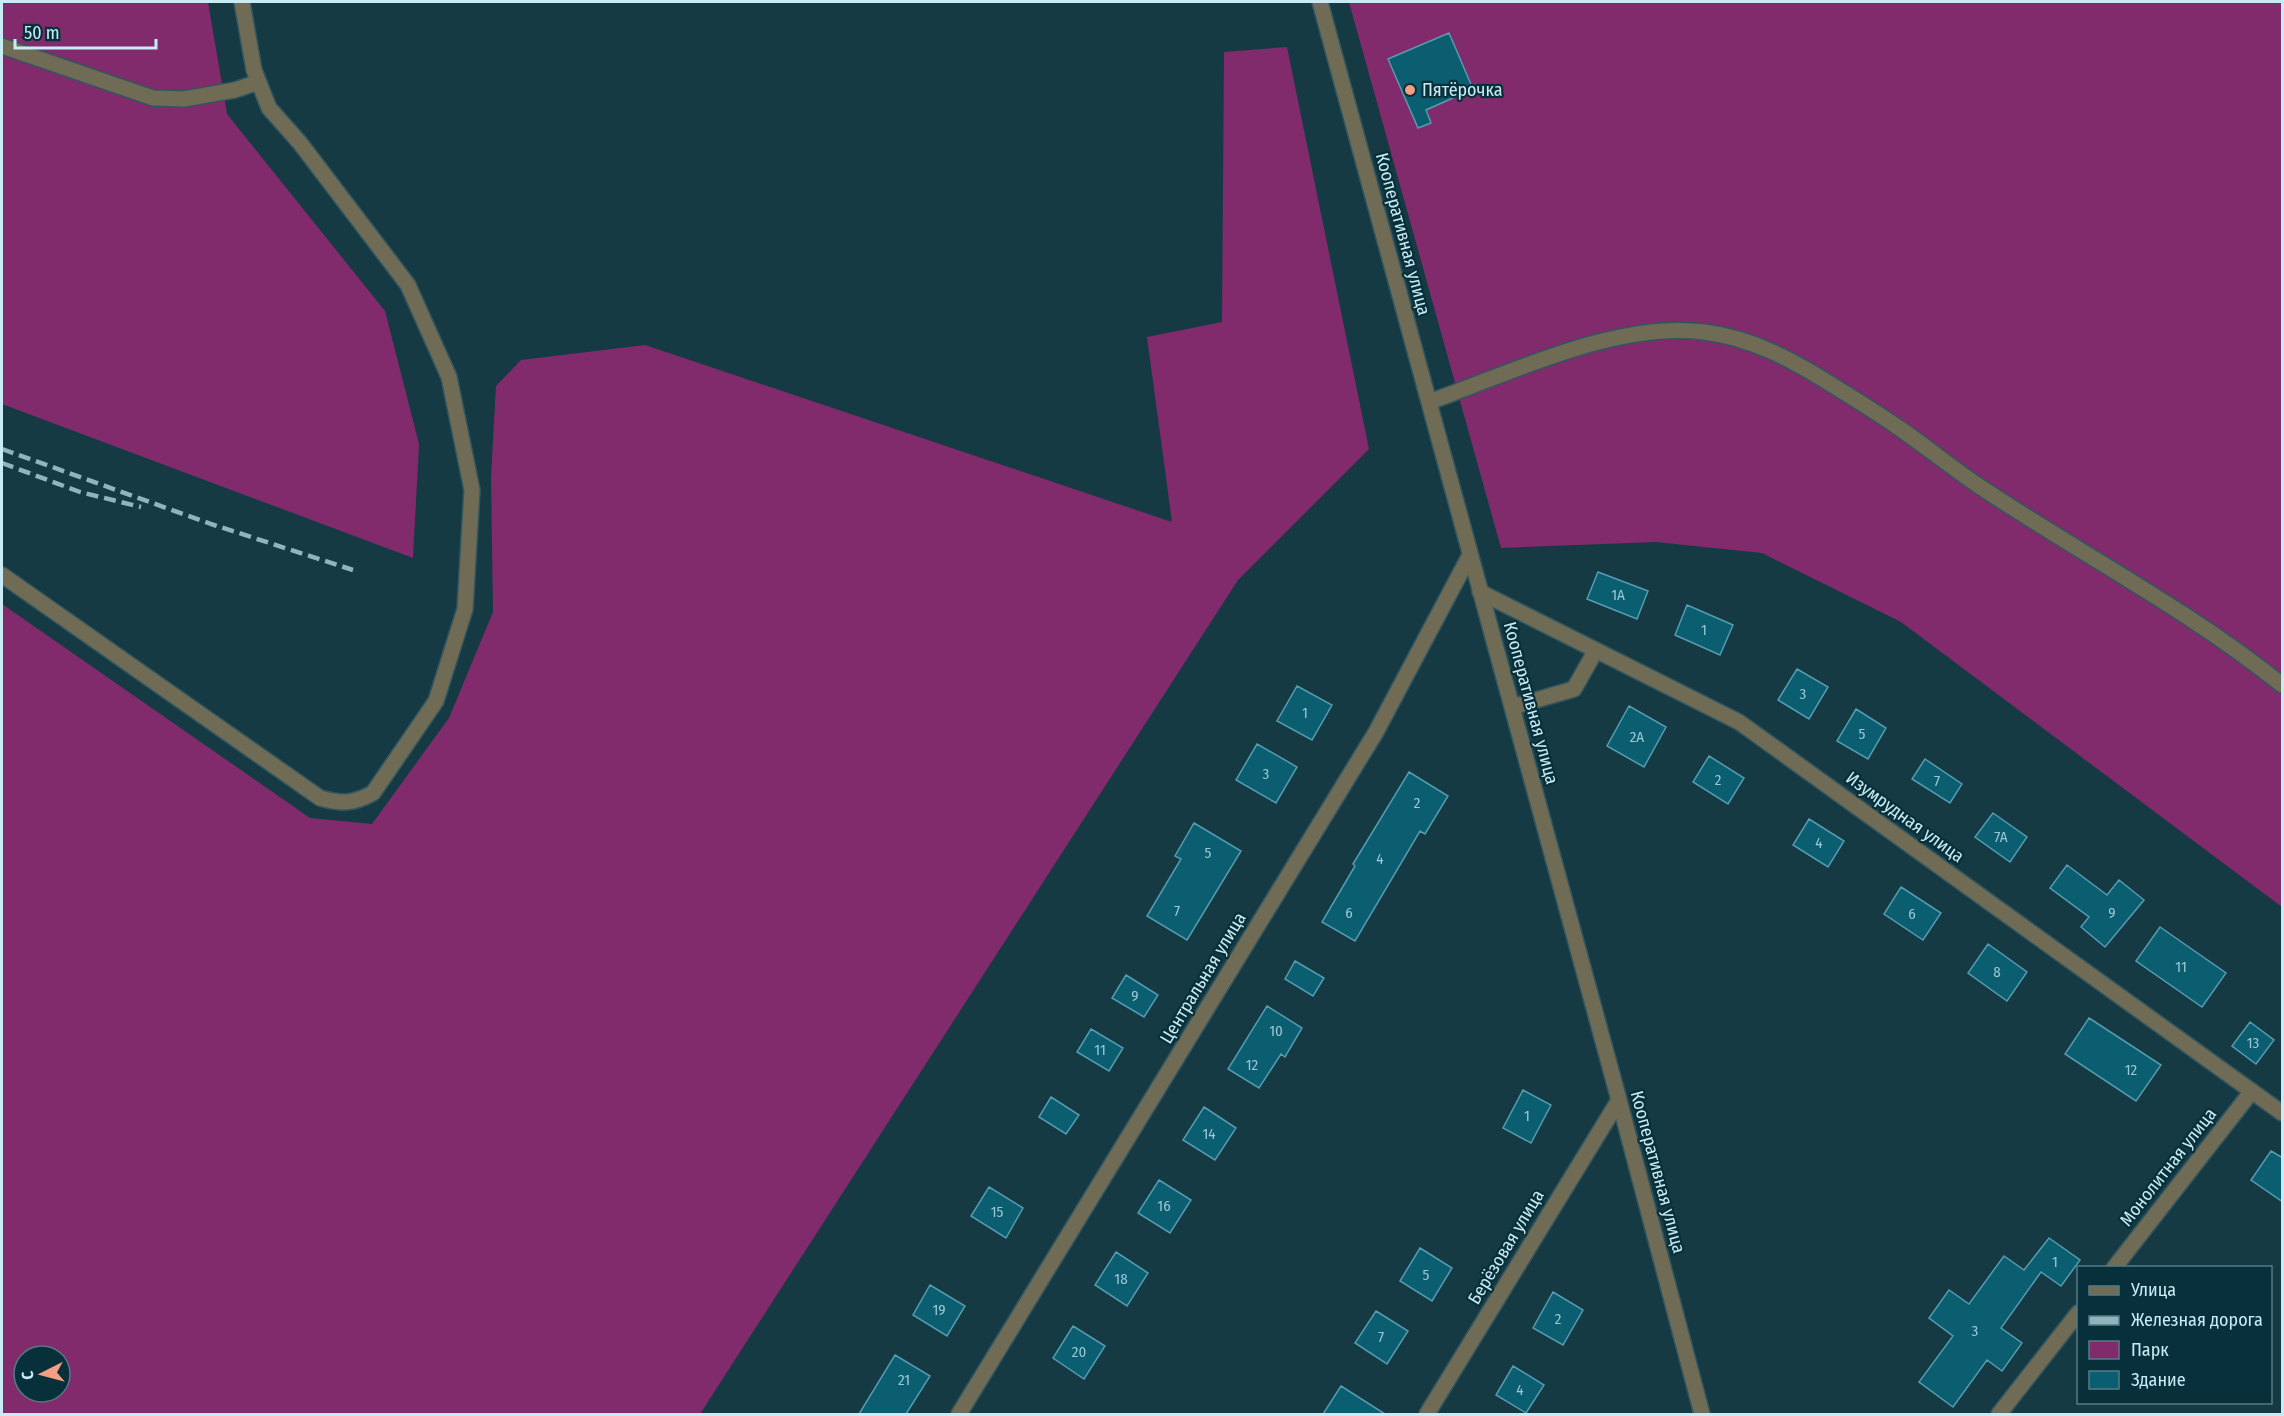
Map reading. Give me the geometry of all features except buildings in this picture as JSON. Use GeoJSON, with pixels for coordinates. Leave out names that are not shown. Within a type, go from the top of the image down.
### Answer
{"type":"FeatureCollection","features":[{"type":"Feature","properties":{"kind":"street"},"geometry":{"type":"LineString","coordinates":[[2,575],[320,798],[342,804],[361,800],[373,793],[436,701],[465,609],[472,490],[449,376],[408,285],[300,143],[269,108],[254,70],[242,2]]}},
{"type":"Feature","properties":{"kind":"street","name":"Кооперативная улица"},"geometry":{"type":"LineString","coordinates":[[1320,2],[1619,1100],[1702,1414]]}},
{"type":"Feature","properties":{"kind":"street"},"geometry":{"type":"LineString","coordinates":[[2,46],[153,98],[184,99],[235,90],[258,82]]}},
{"type":"Feature","properties":{"kind":"street"},"geometry":{"type":"LineString","coordinates":[[1429,402],[1567,351],[1662,330],[1705,332],[1759,345],[1794,361],[1899,428],[1980,487],[2234,649],[2283,685]]}},
{"type":"Feature","properties":{"kind":"street","name":"Центральная улица"},"geometry":{"type":"LineString","coordinates":[[958,1414],[1376,732],[1470,555]]}},
{"type":"Feature","properties":{"kind":"street","name":"Изумрудная улица"},"geometry":{"type":"LineString","coordinates":[[1480,592],[1739,722],[2283,1113]]}},
{"type":"Feature","properties":{"kind":"street"},"geometry":{"type":"LineString","coordinates":[[1512,707],[1574,689],[1596,650]]}},
{"type":"Feature","properties":{"kind":"street","name":"Монолитная улица"},"geometry":{"type":"LineString","coordinates":[[2116,1266],[2252,1091]]}},
{"type":"Feature","properties":{"kind":"street","name":"Берёзовая улица"},"geometry":{"type":"LineString","coordinates":[[1426,1414],[1619,1100]]}},
{"type":"Feature","properties":{"kind":"street"},"geometry":{"type":"LineString","coordinates":[[1999,1414],[2077,1316]]}},
{"type":"Feature","properties":{"kind":"green space"},"geometry":{"type":"Polygon","coordinates":[[[2,2],[208,2],[227,114],[385,311],[419,444],[413,558],[2,404],[2,2]]]}},
{"type":"Feature","properties":{"kind":"green space"},"geometry":{"type":"Polygon","coordinates":[[[1349,2],[2282,2],[2282,907],[1901,622],[1762,553],[1656,542],[1501,548],[1349,2]]]}},
{"type":"Feature","properties":{"kind":"green space"},"geometry":{"type":"Polygon","coordinates":[[[1287,47],[1369,449],[1238,580],[700,1414],[2,1414],[2,604],[310,818],[372,824],[449,718],[493,612],[491,477],[496,386],[521,360],[645,345],[1172,522],[1147,337],[1222,322],[1224,52],[1287,47]]]}},
{"type":"Feature","properties":{"kind":"railway"},"geometry":{"type":"LineString","coordinates":[[2,449],[211,524],[353,570]]}},
{"type":"Feature","properties":{"kind":"railway"},"geometry":{"type":"LineString","coordinates":[[2,463],[80,492],[141,507]]}},
{"type":"Feature","properties":{"kind":"place","name":"Пятёрочка"},"geometry":{"type":"Point","coordinates":[1410,90]}}]}
